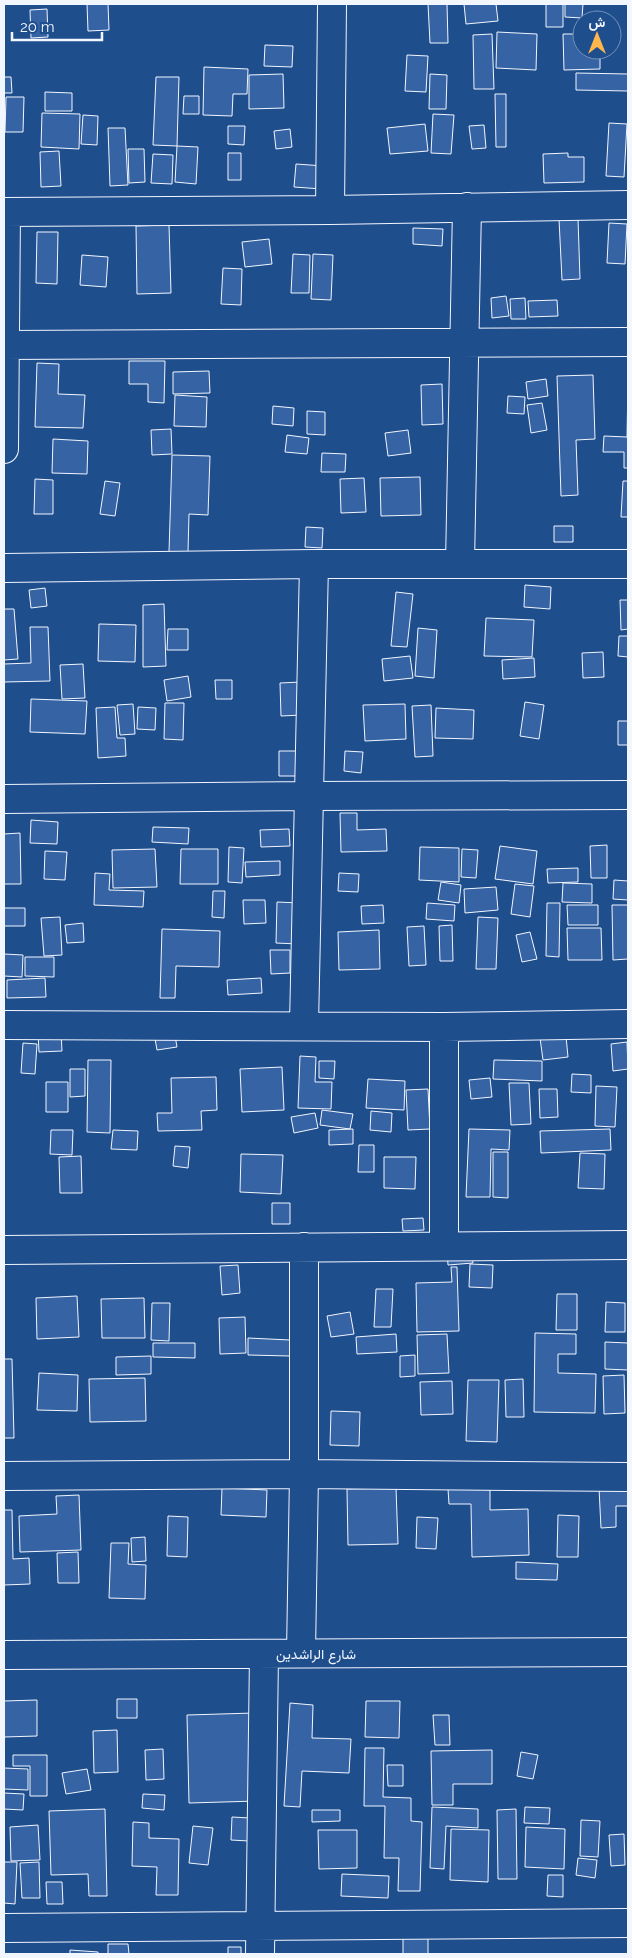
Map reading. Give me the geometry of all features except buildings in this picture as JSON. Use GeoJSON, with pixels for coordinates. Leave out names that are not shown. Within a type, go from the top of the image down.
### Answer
{"type":"FeatureCollection","features":[{"type":"Feature","properties":{"kind":"street"},"geometry":{"type":"LineString","coordinates":[[330,210],[332,4]]}},
{"type":"Feature","properties":{"kind":"street"},"geometry":{"type":"LineString","coordinates":[[4,449],[5,212],[330,210],[628,205]]}},
{"type":"Feature","properties":{"kind":"street"},"geometry":{"type":"LineString","coordinates":[[460,564],[467,207]]}},
{"type":"Feature","properties":{"kind":"street"},"geometry":{"type":"LineString","coordinates":[[5,345],[628,342]]}},
{"type":"Feature","properties":{"kind":"street"},"geometry":{"type":"LineString","coordinates":[[304,1025],[314,564]]}},
{"type":"Feature","properties":{"kind":"street"},"geometry":{"type":"LineString","coordinates":[[4,568],[314,564],[628,564]]}},
{"type":"Feature","properties":{"kind":"street"},"geometry":{"type":"LineString","coordinates":[[4,799],[628,795]]}},
{"type":"Feature","properties":{"kind":"street"},"geometry":{"type":"LineString","coordinates":[[4,1025],[444,1027],[628,1024]]}},
{"type":"Feature","properties":{"kind":"street"},"geometry":{"type":"LineString","coordinates":[[444,1027],[444,1246]]}},
{"type":"Feature","properties":{"kind":"street"},"geometry":{"type":"LineString","coordinates":[[4,1250],[628,1245]]}},
{"type":"Feature","properties":{"kind":"street"},"geometry":{"type":"LineString","coordinates":[[301,1654],[304,1474],[304,1248]]}},
{"type":"Feature","properties":{"kind":"street"},"geometry":{"type":"LineString","coordinates":[[4,1476],[304,1474],[628,1478]]}},
{"type":"Feature","properties":{"kind":"street","name":"شارع الراشدين"},"geometry":{"type":"LineString","coordinates":[[4,1655],[628,1652]]}},
{"type":"Feature","properties":{"kind":"street"},"geometry":{"type":"LineString","coordinates":[[260,1954],[264,1654]]}},
{"type":"Feature","properties":{"kind":"street"},"geometry":{"type":"LineString","coordinates":[[4,1928],[628,1923]]}}]}
